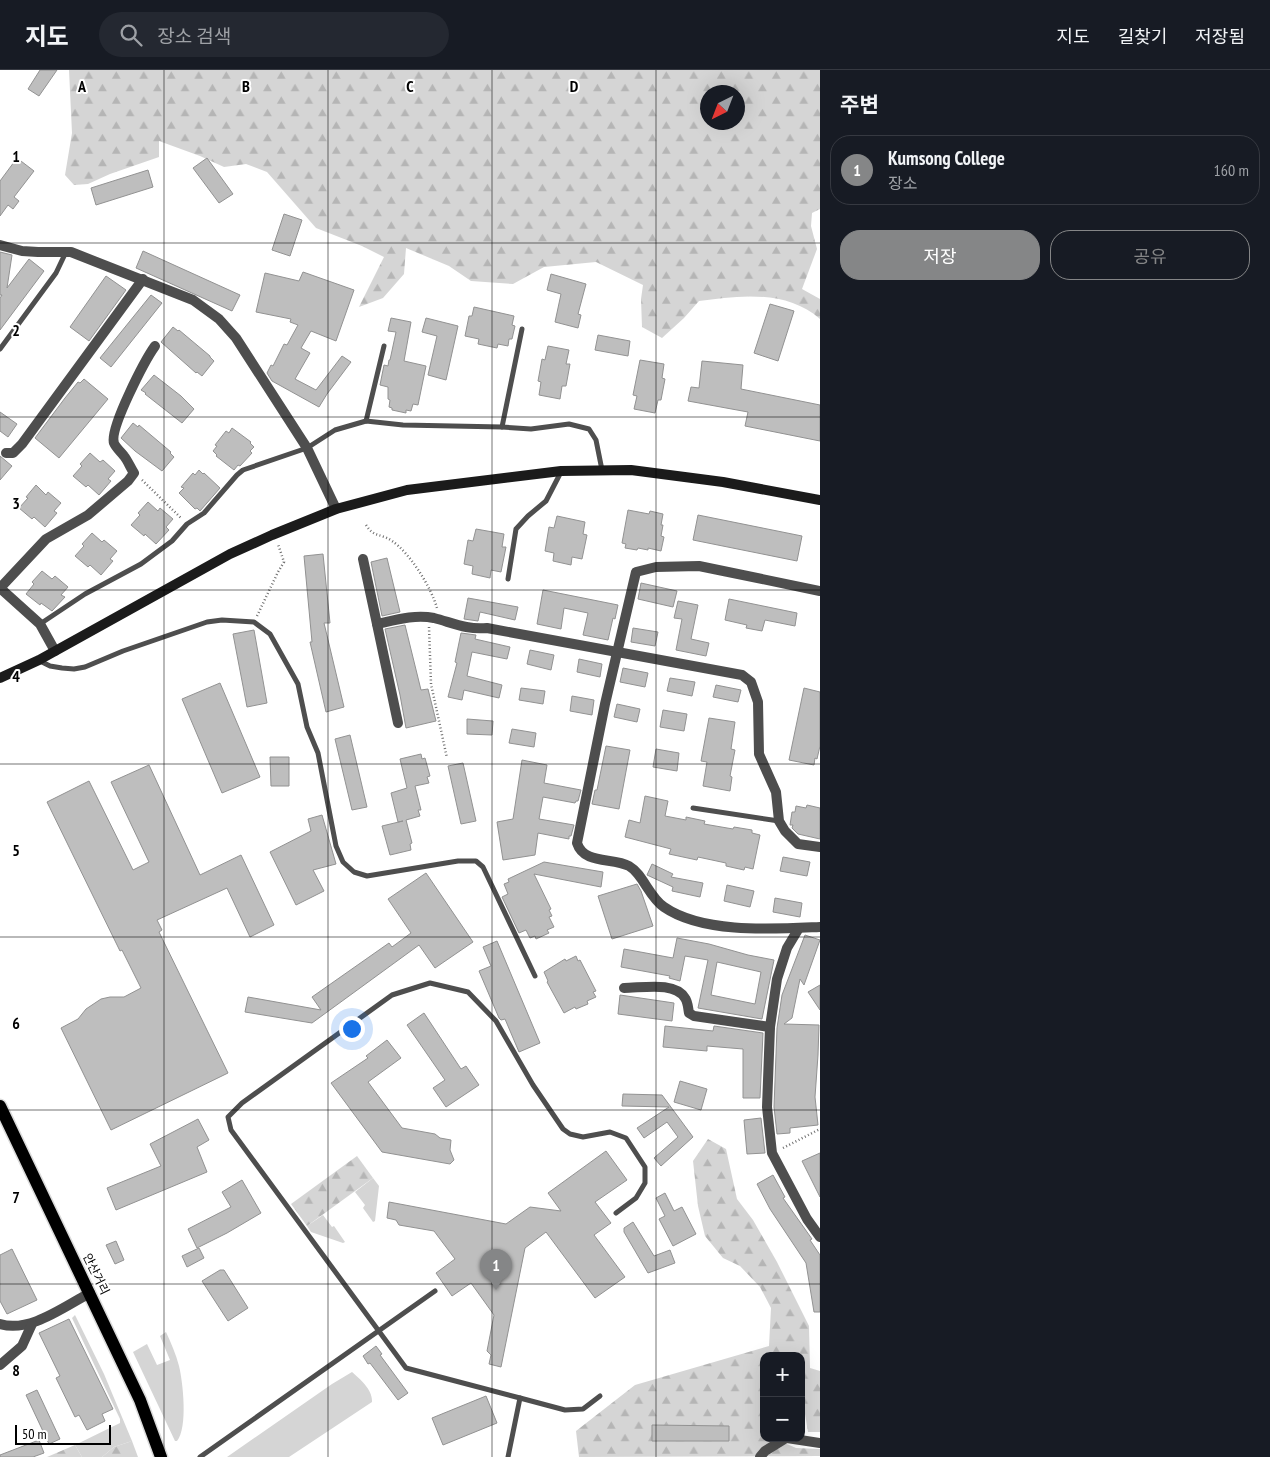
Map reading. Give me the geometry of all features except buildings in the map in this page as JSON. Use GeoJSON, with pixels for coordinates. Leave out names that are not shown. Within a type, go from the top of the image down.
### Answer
{"type":"FeatureCollection","features":[{"type":"Feature","properties":{"kind":"main road"},"geometry":{"type":"LineString","coordinates":[[0,678],[39,660],[230,554],[336,509],[407,490],[561,471],[631,470],[705,480],[820,500]]}},
{"type":"Feature","properties":{"kind":"main road","name":"안산거리"},"geometry":{"type":"LineString","coordinates":[[0,1106],[140,1400],[162,1457]]}},
{"type":"Feature","properties":{"kind":"street"},"geometry":{"type":"LineString","coordinates":[[0,244],[22,251],[71,252],[192,300],[219,319],[236,338],[307,448],[336,509]]}},
{"type":"Feature","properties":{"kind":"street"},"geometry":{"type":"LineString","coordinates":[[6,453],[13,453],[22,444],[143,279]]}},
{"type":"Feature","properties":{"kind":"street"},"geometry":{"type":"LineString","coordinates":[[55,651],[40,624],[0,588],[46,540],[88,515],[128,481],[134,473],[114,444],[114,436],[128,397],[145,359],[155,346]]}},
{"type":"Feature","properties":{"kind":"street"},"geometry":{"type":"LineString","coordinates":[[363,559],[398,723]]}},
{"type":"Feature","properties":{"kind":"street"},"geometry":{"type":"LineString","coordinates":[[820,591],[699,566],[656,567],[636,572],[605,704],[577,843],[579,850],[586,856],[629,866],[662,906],[677,914],[723,927],[820,927]]}},
{"type":"Feature","properties":{"kind":"street"},"geometry":{"type":"LineString","coordinates":[[377,624],[408,617],[433,618],[457,626],[476,629],[487,628],[742,675],[751,682],[758,702],[759,754],[776,792],[779,821],[785,831],[798,844],[820,847]]}},
{"type":"Feature","properties":{"kind":"street"},"geometry":{"type":"LineString","coordinates":[[800,928],[787,948],[777,979],[770,1027],[767,1107],[772,1153],[807,1219],[820,1237]]}},
{"type":"Feature","properties":{"kind":"street"},"geometry":{"type":"LineString","coordinates":[[624,988],[670,987],[680,992],[686,1000],[689,1013],[694,1016],[770,1027]]}},
{"type":"Feature","properties":{"kind":"street"},"geometry":{"type":"LineString","coordinates":[[0,1324],[10,1327],[32,1324],[90,1294]]}},
{"type":"Feature","properties":{"kind":"street"},"geometry":{"type":"LineString","coordinates":[[0,1365],[22,1346],[32,1324]]}},
{"type":"Feature","properties":{"kind":"street"},"geometry":{"type":"LineString","coordinates":[[805,1441],[820,1443]]}},
{"type":"Feature","properties":{"kind":"street"},"geometry":{"type":"LineString","coordinates":[[760,1457],[765,1451],[780,1442]]}},
{"type":"Feature","properties":{"kind":"lane"},"geometry":{"type":"LineString","coordinates":[[0,349],[56,273],[66,252]]}},
{"type":"Feature","properties":{"kind":"lane"},"geometry":{"type":"LineString","coordinates":[[502,427],[522,329]]}},
{"type":"Feature","properties":{"kind":"lane"},"geometry":{"type":"LineString","coordinates":[[366,421],[384,346]]}},
{"type":"Feature","properties":{"kind":"lane"},"geometry":{"type":"LineString","coordinates":[[40,624],[85,594],[141,564],[172,540],[187,524],[204,513],[236,475],[243,470],[307,448],[335,430],[366,421],[403,425],[531,429],[569,424],[589,429],[596,440],[602,470]]}},
{"type":"Feature","properties":{"kind":"lane"},"geometry":{"type":"LineString","coordinates":[[508,580],[516,529],[546,501],[561,471]]}},
{"type":"Feature","properties":{"kind":"lane"},"geometry":{"type":"LineString","coordinates":[[39,660],[50,666],[74,669],[208,622],[222,620],[254,622],[270,634],[298,684],[307,727],[318,753],[336,846],[343,862],[354,872],[367,876],[458,861],[476,861],[483,867],[536,976]]}},
{"type":"Feature","properties":{"kind":"lane"},"geometry":{"type":"LineString","coordinates":[[693,808],[779,821]]}},
{"type":"Feature","properties":{"kind":"lane"},"geometry":{"type":"LineString","coordinates":[[600,1396],[583,1409],[565,1410],[406,1368],[380,1330],[231,1130],[228,1117],[242,1103],[392,995],[430,983],[468,992],[496,1021],[533,1085],[563,1129],[570,1134],[583,1137],[610,1132],[626,1138],[645,1166],[645,1183],[636,1198],[616,1213]]}},
{"type":"Feature","properties":{"kind":"lane"},"geometry":{"type":"LineString","coordinates":[[200,1457],[435,1291]]}},
{"type":"Feature","properties":{"kind":"lane"},"geometry":{"type":"LineString","coordinates":[[508,1457],[520,1398]]}},
{"type":"Feature","properties":{"kind":"path"},"geometry":{"type":"LineString","coordinates":[[134,473],[187,524]]}},
{"type":"Feature","properties":{"kind":"path"},"geometry":{"type":"LineString","coordinates":[[366,525],[371,533],[390,539],[401,548],[433,596],[437,611],[428,629],[431,684],[447,758]]}},
{"type":"Feature","properties":{"kind":"path"},"geometry":{"type":"LineString","coordinates":[[254,622],[284,562],[280,546],[272,535]]}},
{"type":"Feature","properties":{"kind":"path"},"geometry":{"type":"LineString","coordinates":[[772,1153],[820,1129]]}},
{"type":"Feature","properties":{"kind":"green space"},"geometry":{"type":"Polygon","coordinates":[[[69,70],[820,70],[820,209],[812,213],[811,226],[817,249],[802,289],[820,299],[820,319],[793,303],[778,299],[747,296],[731,297],[699,301],[662,338],[642,327],[641,299],[643,285],[596,262],[544,267],[513,284],[471,281],[449,266],[406,248],[404,274],[383,298],[359,307],[384,257],[316,228],[267,172],[246,164],[224,167],[159,141],[159,157],[110,174],[88,184],[74,185],[65,175],[72,133],[69,70]]]}},
{"type":"Feature","properties":{"kind":"green space"},"geometry":{"type":"Polygon","coordinates":[[[708,1139],[726,1149],[737,1199],[753,1220],[777,1262],[809,1326],[810,1368],[820,1371],[820,1432],[808,1432],[805,1414],[805,1352],[760,1352],[760,1442],[782,1442],[796,1448],[820,1449],[820,1456],[579,1457],[576,1431],[635,1385],[769,1346],[771,1308],[760,1287],[740,1266],[723,1258],[705,1236],[698,1206],[693,1161],[708,1139]]]}},
{"type":"Feature","properties":{"kind":"green space"},"geometry":{"type":"Polygon","coordinates":[[[357,1156],[373,1178],[307,1226],[291,1204],[357,1156]]]}},
{"type":"Feature","properties":{"kind":"green space"},"geometry":{"type":"Polygon","coordinates":[[[373,1178],[379,1186],[375,1221],[373,1222],[363,1208],[365,1205],[355,1192],[373,1178]]]}},
{"type":"Feature","properties":{"kind":"green space"},"geometry":{"type":"Polygon","coordinates":[[[323,1215],[332,1227],[334,1226],[345,1242],[343,1243],[311,1232],[307,1226],[323,1215]]]}},
{"type":"Feature","properties":{"kind":"green space"},"geometry":{"type":"Polygon","coordinates":[[[75,1315],[104,1374],[132,1441],[114,1447],[102,1457],[82,1457],[75,1445],[120,1423],[120,1419],[72,1318],[75,1315]]]}},
{"type":"Feature","properties":{"kind":"green space"},"geometry":{"type":"Polygon","coordinates":[[[166,1332],[181,1373],[184,1416],[183,1426],[177,1441],[175,1441],[133,1352],[147,1344],[157,1365],[170,1360],[160,1336],[166,1332]]]}},
{"type":"Feature","properties":{"kind":"green space"},"geometry":{"type":"Polygon","coordinates":[[[352,1372],[368,1389],[372,1402],[289,1457],[227,1457],[332,1384],[352,1372]]]}},
{"type":"Feature","properties":{"kind":"green space"},"geometry":{"type":"Polygon","coordinates":[[[132,1441],[138,1457],[102,1457],[114,1447],[132,1441]]]}},
{"type":"Feature","properties":{"kind":"green space"},"geometry":{"type":"Polygon","coordinates":[[[75,1445],[82,1457],[47,1457],[75,1445]]]}},
{"type":"Feature","properties":{"kind":"place","name":"Kumsong College"},"geometry":{"type":"Point","coordinates":[496,1290]}}]}
